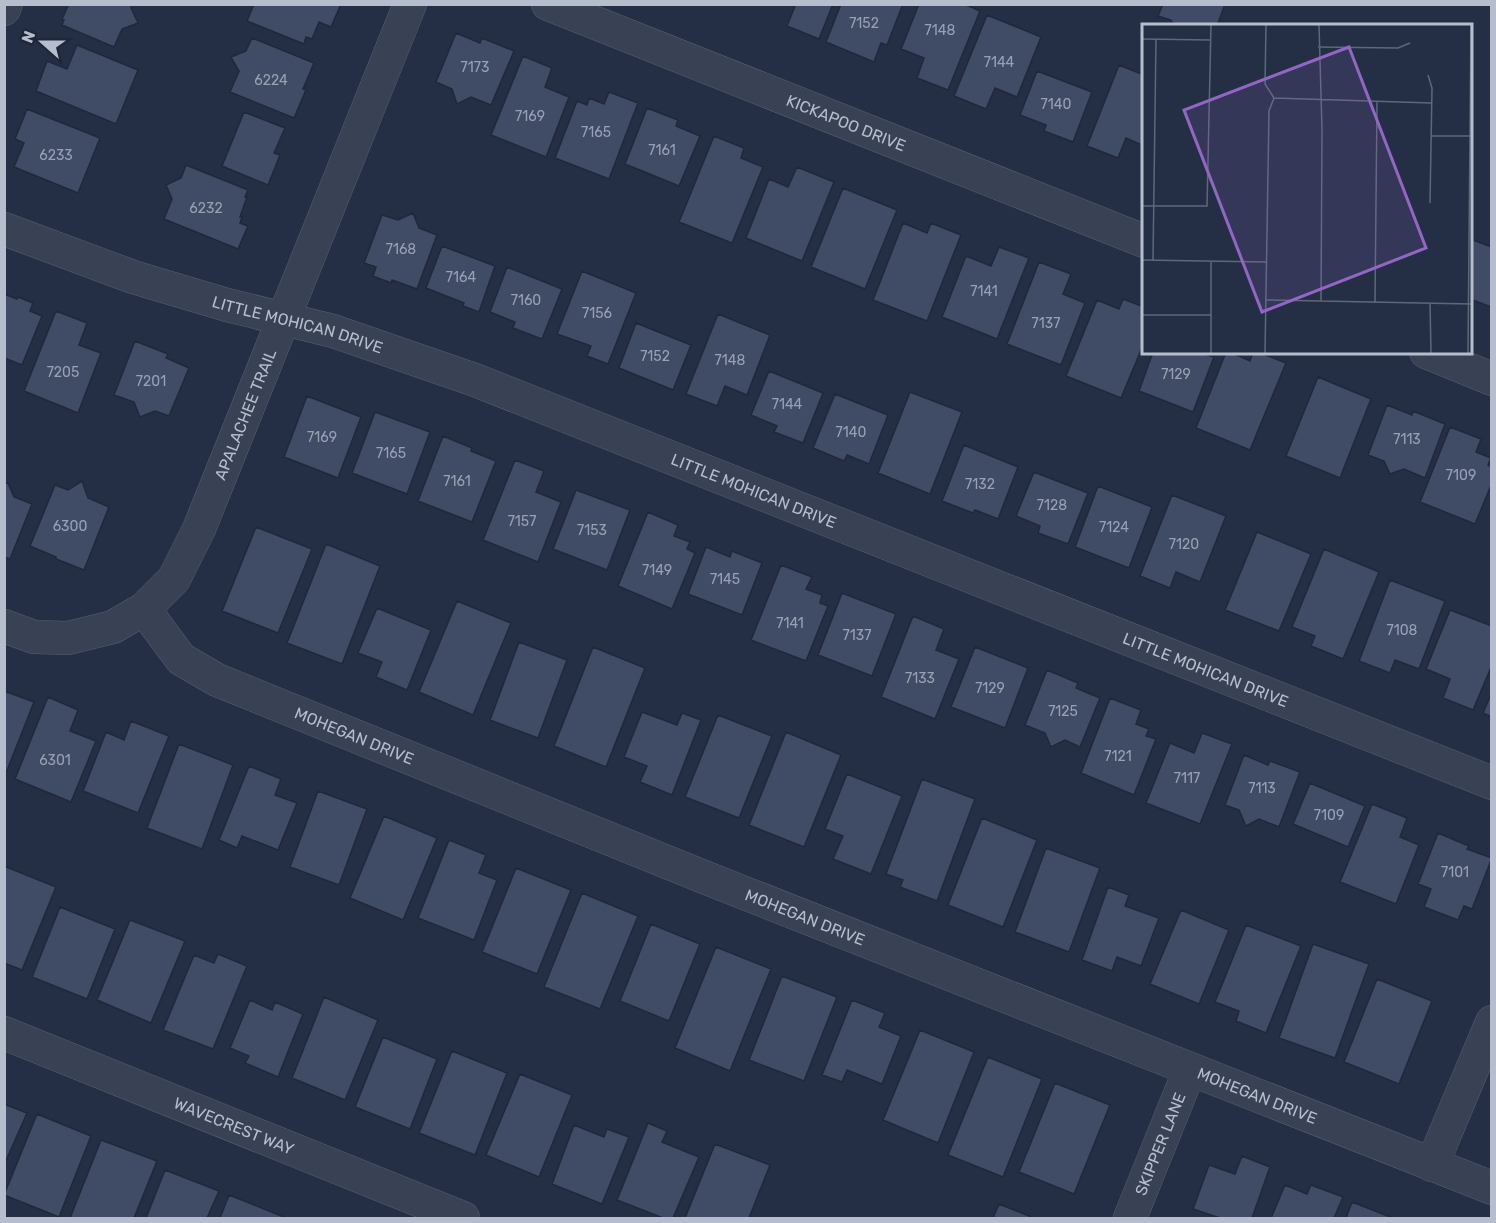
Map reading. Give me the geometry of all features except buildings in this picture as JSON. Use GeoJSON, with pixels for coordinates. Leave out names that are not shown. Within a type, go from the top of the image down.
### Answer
{"type":"FeatureCollection","features":[{"type":"Feature","properties":{"kind":"street"},"geometry":{"type":"LineString","coordinates":[[4,9],[6,4]]}},
{"type":"Feature","properties":{"kind":"street","name":"APALACHEE TRAIL"},"geometry":{"type":"LineString","coordinates":[[4,626],[34,637],[68,638],[113,627],[144,609],[174,579],[200,529],[410,4]]}},
{"type":"Feature","properties":{"kind":"street","name":"KICKAPOO DRIVE"},"geometry":{"type":"LineString","coordinates":[[548,4],[1142,241]]}},
{"type":"Feature","properties":{"kind":"street","name":"LITTLE MOHICAN DRIVE"},"geometry":{"type":"LineString","coordinates":[[4,229],[133,278],[333,332],[475,380],[1491,783]]}},
{"type":"Feature","properties":{"kind":"street"},"geometry":{"type":"LineString","coordinates":[[1431,354],[1491,379]]}},
{"type":"Feature","properties":{"kind":"street","name":"MOHEGAN DRIVE"},"geometry":{"type":"LineString","coordinates":[[144,609],[181,659],[217,680],[704,877],[1491,1188]]}},
{"type":"Feature","properties":{"kind":"street"},"geometry":{"type":"LineString","coordinates":[[1432,1165],[1491,1022]]}},
{"type":"Feature","properties":{"kind":"street","name":"WAVECREST WAY"},"geometry":{"type":"LineString","coordinates":[[4,1033],[463,1218]]}},
{"type":"Feature","properties":{"kind":"street","name":"SKIPPER LANE"},"geometry":{"type":"LineString","coordinates":[[1130,1218],[1190,1069]]}}]}
